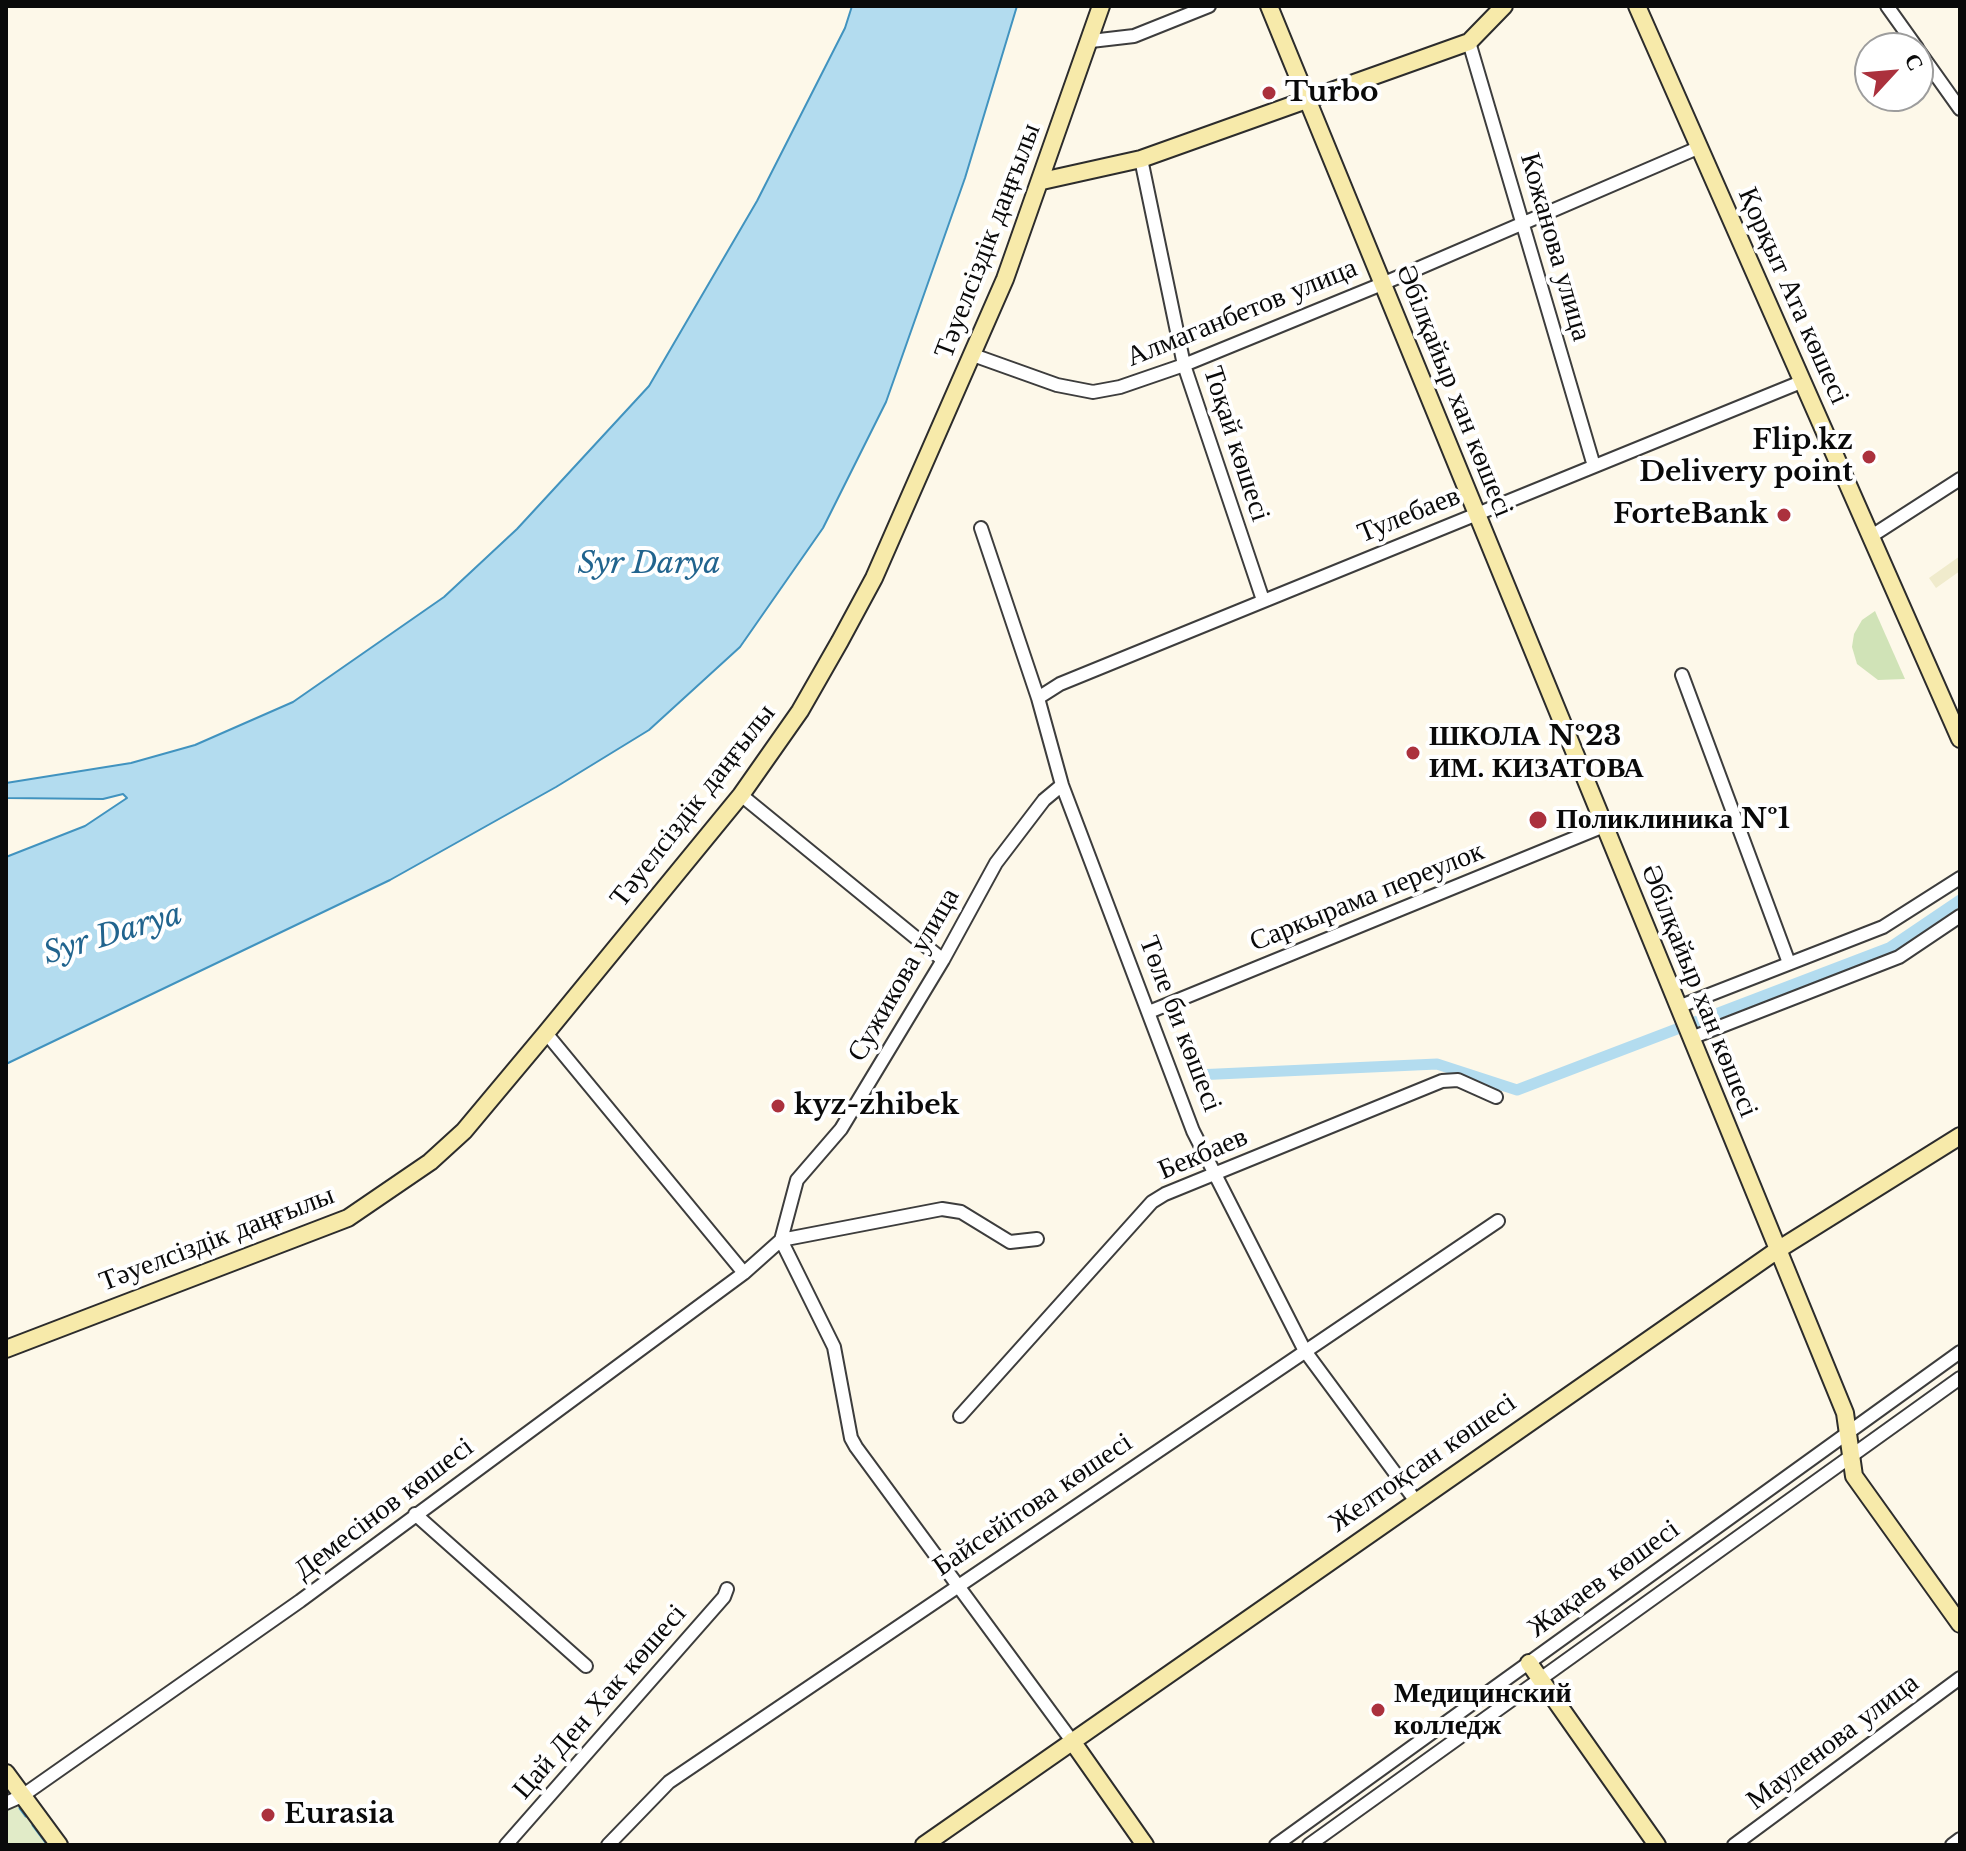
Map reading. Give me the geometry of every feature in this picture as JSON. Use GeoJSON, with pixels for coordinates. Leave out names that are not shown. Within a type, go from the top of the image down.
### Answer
{"type":"FeatureCollection","features":[{"type":"Feature","properties":{"kind":"street","name":"Тәуелсіздік даңғылы"},"geometry":{"type":"LineString","coordinates":[[6,1349],[348,1218],[430,1162],[464,1131],[741,795],[800,711],[874,578],[973,355],[1042,181],[1101,6]]}},
{"type":"Feature","properties":{"kind":"street"},"geometry":{"type":"LineString","coordinates":[[1091,41],[1134,36],[1209,6]]}},
{"type":"Feature","properties":{"kind":"street","name":"Әбілқайыр хан көшесі"},"geometry":{"type":"LineString","coordinates":[[1269,6],[1776,1251],[1845,1413],[1854,1476],[1960,1624]]}},
{"type":"Feature","properties":{"kind":"street"},"geometry":{"type":"LineString","coordinates":[[1042,181],[1141,159],[1469,42],[1504,6]]}},
{"type":"Feature","properties":{"kind":"street","name":"Қорқыт Ата көшесі"},"geometry":{"type":"LineString","coordinates":[[1637,6],[1960,739]]}},
{"type":"Feature","properties":{"kind":"street"},"geometry":{"type":"LineString","coordinates":[[1887,6],[1905,32]]}},
{"type":"Feature","properties":{"kind":"street","name":"Кожанова улица"},"geometry":{"type":"LineString","coordinates":[[1469,42],[1525,223],[1594,466]]}},
{"type":"Feature","properties":{"kind":"street"},"geometry":{"type":"LineString","coordinates":[[1934,73],[1960,109]]}},
{"type":"Feature","properties":{"kind":"street","name":"Алмаганбетов улица"},"geometry":{"type":"LineString","coordinates":[[973,355],[1057,385],[1093,392],[1120,387],[1184,365],[1382,284],[1700,147]]}},
{"type":"Feature","properties":{"kind":"street","name":"Тоқай көшесі"},"geometry":{"type":"LineString","coordinates":[[1141,159],[1184,365],[1263,600]]}},
{"type":"Feature","properties":{"kind":"street","name":"Тулебаев"},"geometry":{"type":"LineString","coordinates":[[1038,698],[1060,684],[1801,382]]}},
{"type":"Feature","properties":{"kind":"street"},"geometry":{"type":"LineString","coordinates":[[1870,537],[1960,479]]}},
{"type":"Feature","properties":{"kind":"street","name":"Төле би көшесі"},"geometry":{"type":"LineString","coordinates":[[981,528],[1038,698],[1062,785],[1193,1131],[1305,1351],[1415,1500]]}},
{"type":"Feature","properties":{"kind":"street"},"geometry":{"type":"LineString","coordinates":[[1682,675],[1789,963]]}},
{"type":"Feature","properties":{"kind":"street","name":"Сужикова улица"},"geometry":{"type":"LineString","coordinates":[[781,1240],[797,1180],[841,1129],[943,960],[996,863],[1044,800],[1062,785]]}},
{"type":"Feature","properties":{"kind":"street"},"geometry":{"type":"LineString","coordinates":[[741,795],[943,960]]}},
{"type":"Feature","properties":{"kind":"street","name":"Саркырама переулок"},"geometry":{"type":"LineString","coordinates":[[1149,1012],[1604,826]]}},
{"type":"Feature","properties":{"kind":"street"},"geometry":{"type":"LineString","coordinates":[[1678,1007],[1883,927],[1960,878]]}},
{"type":"Feature","properties":{"kind":"street"},"geometry":{"type":"LineString","coordinates":[[1691,1038],[1899,957],[1960,916]]}},
{"type":"Feature","properties":{"kind":"street"},"geometry":{"type":"LineString","coordinates":[[546,1033],[744,1273]]}},
{"type":"Feature","properties":{"kind":"street","name":"Бекбаев"},"geometry":{"type":"LineString","coordinates":[[960,1416],[1152,1202],[1442,1081],[1458,1080],[1496,1097]]}},
{"type":"Feature","properties":{"kind":"street","name":"Желтоқсан көшесі"},"geometry":{"type":"LineString","coordinates":[[924,1845],[1776,1251],[1960,1136]]}},
{"type":"Feature","properties":{"kind":"street"},"geometry":{"type":"LineString","coordinates":[[1037,1239],[1010,1242],[961,1212],[942,1209],[781,1240],[834,1347],[851,1438],[1145,1845]]}},
{"type":"Feature","properties":{"kind":"street","name":"Байсейітова көшесі"},"geometry":{"type":"LineString","coordinates":[[608,1845],[669,1782],[1498,1221]]}},
{"type":"Feature","properties":{"kind":"street","name":"Демесінов көшесі"},"geometry":{"type":"LineString","coordinates":[[6,1803],[22,1796],[300,1601],[744,1273],[781,1240]]}},
{"type":"Feature","properties":{"kind":"street","name":"Жақаев көшесі"},"geometry":{"type":"LineString","coordinates":[[1276,1845],[1960,1352]]}},
{"type":"Feature","properties":{"kind":"street","name":"Жақаев көшесі"},"geometry":{"type":"LineString","coordinates":[[1309,1845],[1960,1378]]}},
{"type":"Feature","properties":{"kind":"street"},"geometry":{"type":"LineString","coordinates":[[415,1514],[586,1666]]}},
{"type":"Feature","properties":{"kind":"street","name":"Цай Ден Хак көшесі"},"geometry":{"type":"LineString","coordinates":[[506,1845],[724,1597],[727,1589]]}},
{"type":"Feature","properties":{"kind":"street"},"geometry":{"type":"LineString","coordinates":[[1529,1663],[1657,1845]]}},
{"type":"Feature","properties":{"kind":"street","name":"Мауленова улица"},"geometry":{"type":"LineString","coordinates":[[1734,1845],[1960,1678]]}},
{"type":"Feature","properties":{"kind":"street"},"geometry":{"type":"LineString","coordinates":[[6,1773],[59,1845]]}},
{"type":"Feature","properties":{"kind":"street"},"geometry":{"type":"LineString","coordinates":[[1952,1845],[1960,1839]]}},
{"type":"Feature","properties":{"kind":"shaded area"},"geometry":{"type":"Polygon","coordinates":[[[1960,556],[1960,571],[1936,588],[1929,578],[1960,556]]]}},
{"type":"Feature","properties":{"kind":"green space"},"geometry":{"type":"Polygon","coordinates":[[[1875,611],[1905,679],[1878,680],[1857,664],[1852,647],[1854,634],[1862,620],[1875,611]]]}},
{"type":"Feature","properties":{"kind":"green space"},"geometry":{"type":"Polygon","coordinates":[[[23,1796],[58,1845],[6,1845],[6,1804],[23,1796]]]}},
{"type":"Feature","properties":{"kind":"water","name":"Syr Darya"},"geometry":{"type":"Polygon","coordinates":[[[852,6],[1017,6],[965,178],[886,402],[823,528],[740,647],[649,730],[556,787],[390,880],[6,1064],[6,857],[85,826],[127,798],[123,794],[103,799],[6,798],[6,783],[131,763],[195,745],[293,702],[444,597],[517,529],[649,386],[757,201],[845,28],[852,6]]]}},
{"type":"Feature","properties":{"kind":"waterway"},"geometry":{"type":"LineString","coordinates":[[1196,1075],[1437,1064],[1517,1090],[1889,948],[1960,900]]}},
{"type":"Feature","properties":{"kind":"waterway"},"geometry":{"type":"LineString","coordinates":[[20,1808],[26,1816]]}},
{"type":"Feature","properties":{"kind":"waterway"},"geometry":{"type":"LineString","coordinates":[[33,1825],[48,1845]]}},
{"type":"Feature","properties":{"kind":"place","name":"Turbo"},"geometry":{"type":"Point","coordinates":[1269,93]}},
{"type":"Feature","properties":{"kind":"place","name":"Flip.kz Delivery point"},"geometry":{"type":"Point","coordinates":[1869,457]}},
{"type":"Feature","properties":{"kind":"place","name":"ForteBank"},"geometry":{"type":"Point","coordinates":[1784,515]}},
{"type":"Feature","properties":{"kind":"place","name":"ШКОЛА №23 ИМ. КИЗАТОВА"},"geometry":{"type":"Point","coordinates":[1413,753]}},
{"type":"Feature","properties":{"kind":"place","name":"Поликлиника №1"},"geometry":{"type":"Point","coordinates":[1538,820]}},
{"type":"Feature","properties":{"kind":"place","name":"kyz-zhibek"},"geometry":{"type":"Point","coordinates":[778,1106]}},
{"type":"Feature","properties":{"kind":"place","name":"Медицинский колледж"},"geometry":{"type":"Point","coordinates":[1378,1710]}},
{"type":"Feature","properties":{"kind":"place","name":"Eurasia"},"geometry":{"type":"Point","coordinates":[268,1815]}}]}
